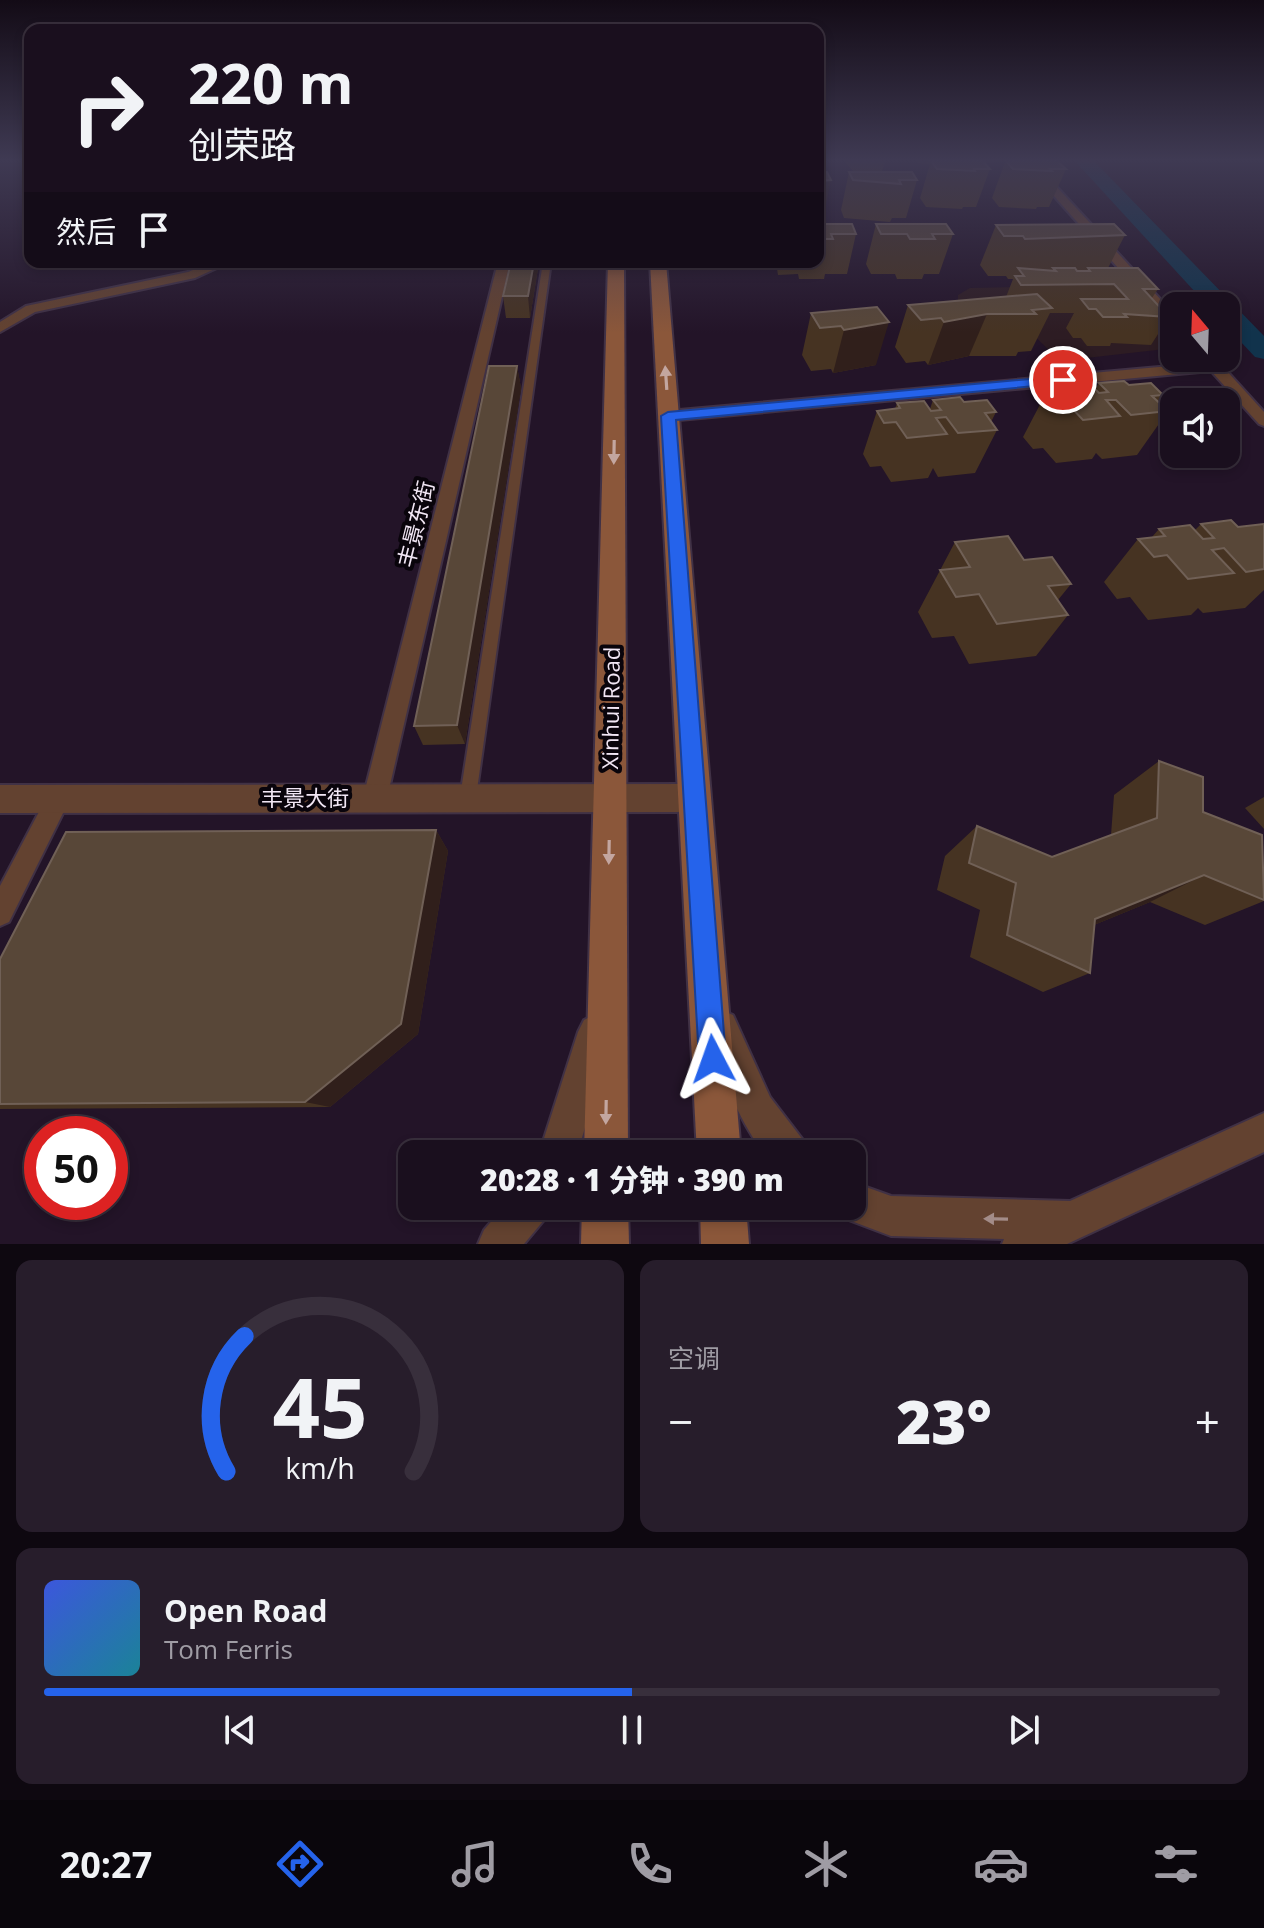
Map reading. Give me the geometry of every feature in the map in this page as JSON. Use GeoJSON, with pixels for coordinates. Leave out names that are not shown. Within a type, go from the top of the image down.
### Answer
{"type":"FeatureCollection","features":[{"type":"Feature","properties":{"kind":"main road","name":"Xinhui Road"},"geometry":{"type":"LineString","coordinates":[[606,1140],[616,268]]}},
{"type":"Feature","properties":{"kind":"main road"},"geometry":{"type":"LineString","coordinates":[[658,268],[718,1140]]}},
{"type":"Feature","properties":{"kind":"main road"},"geometry":{"type":"LineString","coordinates":[[605,1220],[605,1244]]}},
{"type":"Feature","properties":{"kind":"main road"},"geometry":{"type":"LineString","coordinates":[[724,1220],[725,1244]]}},
{"type":"Feature","properties":{"kind":"street"},"geometry":{"type":"LineString","coordinates":[[1079,217],[1160,307]]}},
{"type":"Feature","properties":{"kind":"street"},"geometry":{"type":"LineString","coordinates":[[0,311],[31,309],[191,275],[209,268]]}},
{"type":"Feature","properties":{"kind":"street","name":"丰景东街"},"geometry":{"type":"LineString","coordinates":[[375,798],[503,268]]}},
{"type":"Feature","properties":{"kind":"street"},"geometry":{"type":"LineString","coordinates":[[468,797],[546,268]]}},
{"type":"Feature","properties":{"kind":"street"},"geometry":{"type":"LineString","coordinates":[[0,328],[31,309]]}},
{"type":"Feature","properties":{"kind":"street"},"geometry":{"type":"LineString","coordinates":[[668,416],[1160,367]]}},
{"type":"Feature","properties":{"kind":"street"},"geometry":{"type":"LineString","coordinates":[[1219,372],[1264,421]]}},
{"type":"Feature","properties":{"kind":"street","name":"丰景大街"},"geometry":{"type":"LineString","coordinates":[[0,799],[695,798]]}},
{"type":"Feature","properties":{"kind":"street"},"geometry":{"type":"LineString","coordinates":[[0,913],[58,799]]}},
{"type":"Feature","properties":{"kind":"street"},"geometry":{"type":"LineString","coordinates":[[562,1140],[607,991]]}},
{"type":"Feature","properties":{"kind":"street"},"geometry":{"type":"LineString","coordinates":[[708,995],[748,1097],[776,1140]]}},
{"type":"Feature","properties":{"kind":"street"},"geometry":{"type":"LineString","coordinates":[[1022,1244],[1058,1232],[1264,1132]]}},
{"type":"Feature","properties":{"kind":"street"},"geometry":{"type":"LineString","coordinates":[[866,1207],[891,1216],[1058,1232]]}},
{"type":"Feature","properties":{"kind":"street"},"geometry":{"type":"LineString","coordinates":[[498,1244],[518,1220]]}},
{"type":"Feature","properties":{"kind":"shaded area"},"geometry":{"type":"Polygon","coordinates":[[[1063,286],[1128,289],[1160,325],[1160,350],[1060,361],[1016,318],[958,301],[958,295],[970,288],[1063,286]]]}},
{"type":"Feature","properties":{"kind":"building"},"geometry":{"type":"Polygon","coordinates":[[[824,224],[852,224],[856,234],[831,234],[833,239],[824,239],[824,224]]]}},
{"type":"Feature","properties":{"kind":"building"},"geometry":{"type":"Polygon","coordinates":[[[876,224],[946,224],[953,234],[932,234],[935,239],[910,239],[907,234],[881,234],[876,224]]]}},
{"type":"Feature","properties":{"kind":"building"},"geometry":{"type":"Polygon","coordinates":[[[1114,224],[1125,235],[1025,239],[1023,236],[1004,236],[996,225],[1114,224]]]}},
{"type":"Feature","properties":{"kind":"building"},"geometry":{"type":"Polygon","coordinates":[[[510,268],[533,268],[528,296],[503,296],[510,268]]]}},
{"type":"Feature","properties":{"kind":"building"},"geometry":{"type":"Polygon","coordinates":[[[1018,268],[1090,271],[1088,268],[1138,268],[1158,289],[1143,289],[1160,307],[1160,316],[1124,314],[1127,317],[1103,317],[1096,309],[1089,309],[1081,299],[1128,299],[1114,284],[1021,285],[1015,276],[1024,276],[1018,268]]]}},
{"type":"Feature","properties":{"kind":"building"},"geometry":{"type":"Polygon","coordinates":[[[1037,294],[1052,308],[1032,310],[1036,314],[987,314],[944,322],[941,318],[921,320],[908,305],[1037,294]]]}},
{"type":"Feature","properties":{"kind":"building"},"geometry":{"type":"Polygon","coordinates":[[[877,307],[889,322],[844,330],[841,326],[820,328],[811,313],[877,307]]]}},
{"type":"Feature","properties":{"kind":"building"},"geometry":{"type":"Polygon","coordinates":[[[489,366],[517,366],[457,725],[414,726],[489,366]]]}},
{"type":"Feature","properties":{"kind":"building"},"geometry":{"type":"Polygon","coordinates":[[[1099,383],[1151,383],[1160,392],[1160,395],[1152,396],[1160,404],[1160,412],[1131,415],[1116,400],[1106,400],[1120,416],[1083,420],[1068,404],[1057,405],[1046,393],[1069,391],[1064,386],[1090,384],[1099,393],[1108,392],[1099,383]]]}},
{"type":"Feature","properties":{"kind":"building"},"geometry":{"type":"Polygon","coordinates":[[[960,397],[964,402],[987,400],[996,412],[985,413],[997,430],[958,433],[946,417],[936,418],[947,434],[907,438],[896,422],[884,423],[877,411],[900,408],[897,403],[924,401],[931,411],[941,410],[933,400],[960,397]]]}},
{"type":"Feature","properties":{"kind":"building"},"geometry":{"type":"Polygon","coordinates":[[[1231,520],[1238,527],[1264,524],[1264,569],[1246,572],[1224,548],[1212,550],[1234,573],[1188,579],[1167,555],[1154,557],[1138,539],[1165,536],[1159,529],[1190,525],[1203,539],[1214,538],[1201,524],[1231,520]]]}},
{"type":"Feature","properties":{"kind":"building"},"geometry":{"type":"Polygon","coordinates":[[[1008,536],[1024,560],[1052,557],[1071,584],[1048,586],[1068,615],[997,624],[979,594],[956,597],[940,570],[970,567],[955,542],[1008,536]]]}},
{"type":"Feature","properties":{"kind":"building"},"geometry":{"type":"Polygon","coordinates":[[[1159,761],[1203,777],[1203,812],[1262,835],[1264,900],[1204,875],[1095,919],[1090,973],[1007,935],[1016,883],[969,863],[977,826],[1052,857],[1157,818],[1159,761]]]}},
{"type":"Feature","properties":{"kind":"building"},"geometry":{"type":"Polygon","coordinates":[[[436,830],[401,1024],[305,1102],[0,1104],[0,959],[66,832],[436,830]]]}},
{"type":"Feature","properties":{"kind":"waterway"},"geometry":{"type":"LineString","coordinates":[[1137,217],[1208,292]]}},
{"type":"Feature","properties":{"kind":"waterway"},"geometry":{"type":"LineString","coordinates":[[1240,326],[1264,351]]}},
{"type":"Feature","properties":{"kind":"route"},"geometry":{"type":"LineString","coordinates":[[713,1059],[668,416],[1063,380]]}}]}
